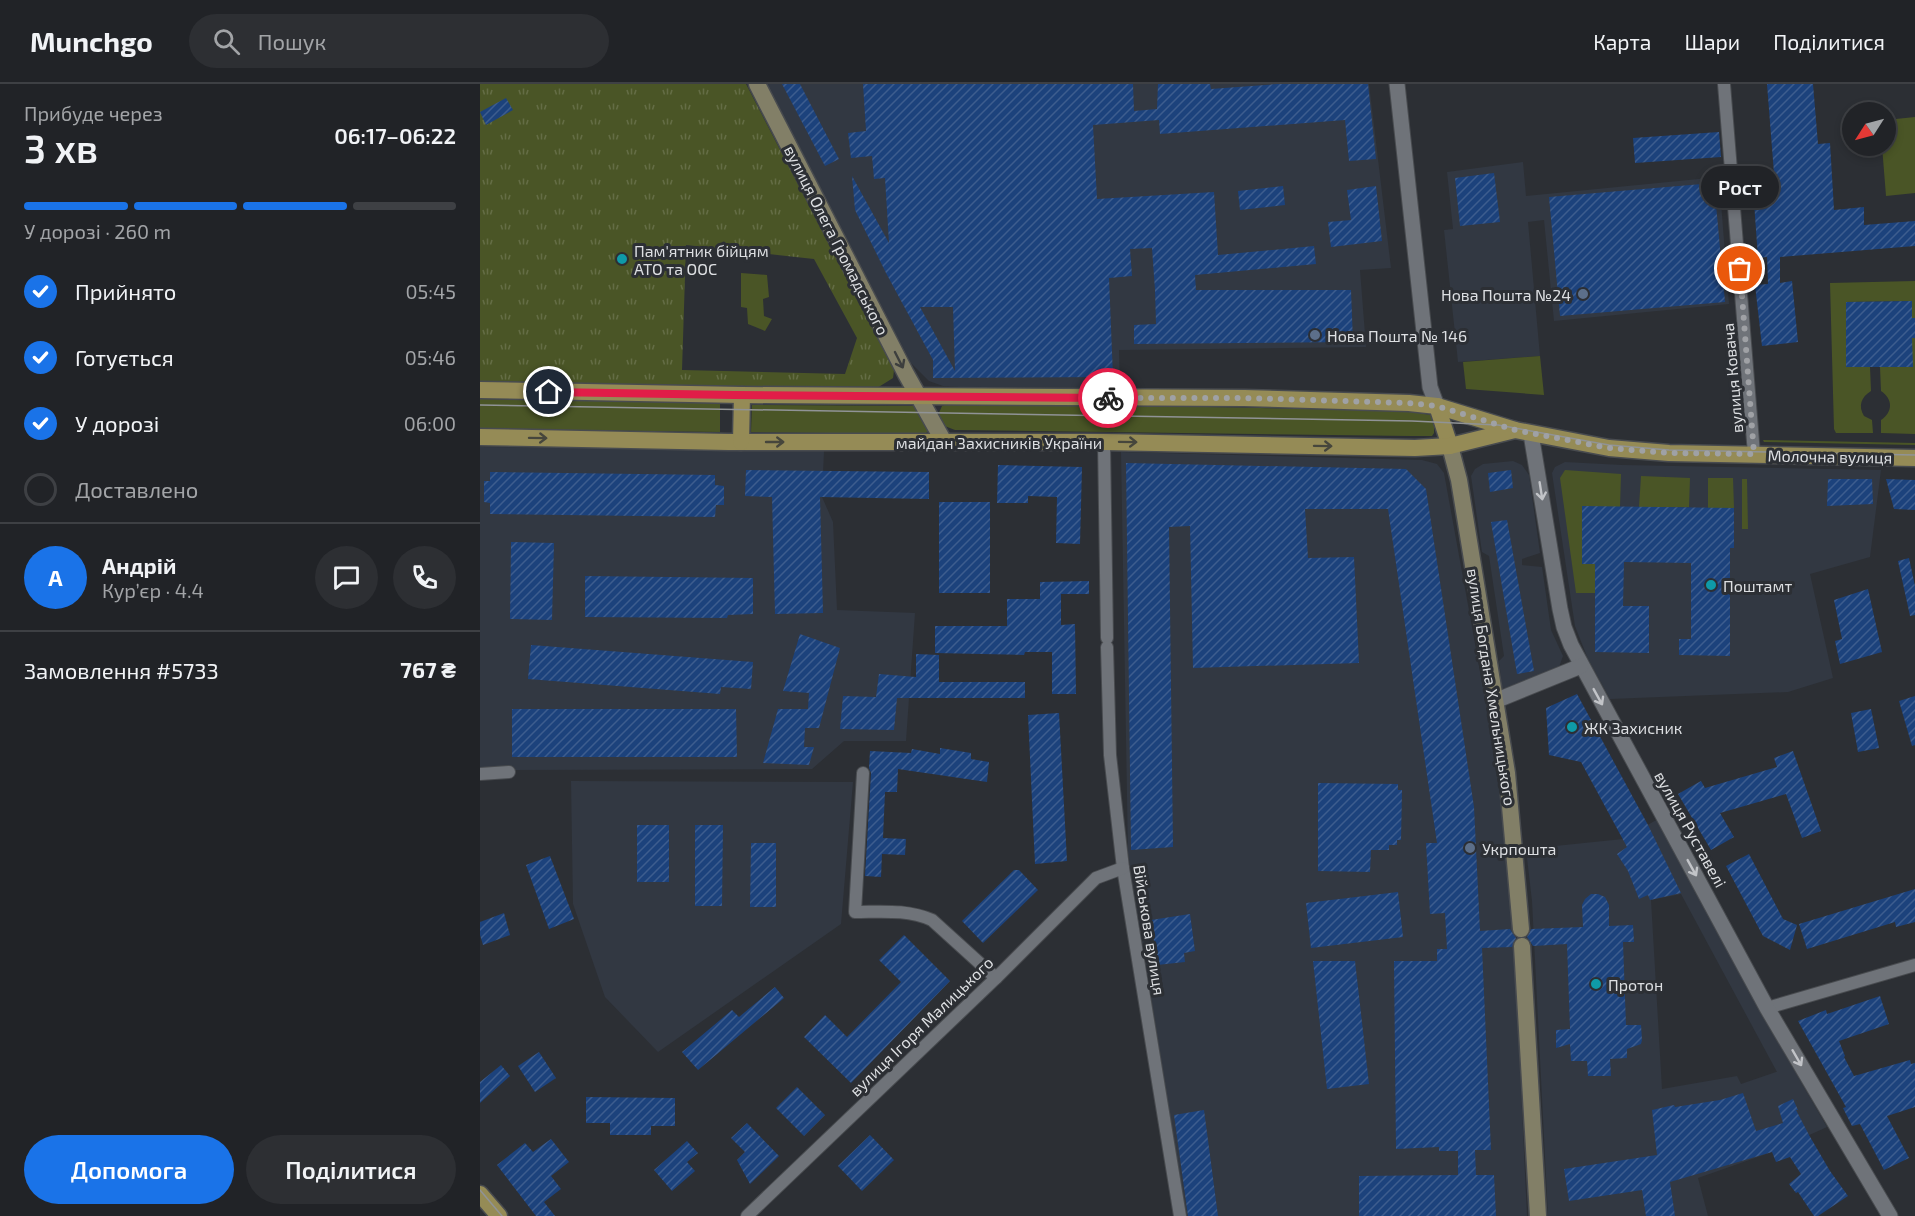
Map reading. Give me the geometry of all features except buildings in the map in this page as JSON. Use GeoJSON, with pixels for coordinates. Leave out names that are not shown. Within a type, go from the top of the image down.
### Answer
{"type":"FeatureCollection","features":[{"type":"Feature","properties":{"kind":"main road","name":"вулиця Олега Громадського"},"geometry":{"type":"LineString","coordinates":[[757,84],[944,442]]}},
{"type":"Feature","properties":{"kind":"main road"},"geometry":{"type":"LineString","coordinates":[[480,390],[742,395],[1244,398],[1409,403],[1437,406],[1523,432]]}},
{"type":"Feature","properties":{"kind":"main road"},"geometry":{"type":"LineString","coordinates":[[741,442],[742,395]]}},
{"type":"Feature","properties":{"kind":"main road"},"geometry":{"type":"LineString","coordinates":[[1437,406],[1450,446]]}},
{"type":"Feature","properties":{"kind":"main road","name":"Молочна вулиця"},"geometry":{"type":"LineString","coordinates":[[1523,432],[1609,448],[1649,452],[1915,458]]}},
{"type":"Feature","properties":{"kind":"main road","name":"майдан Захисників України"},"geometry":{"type":"LineString","coordinates":[[480,437],[741,442],[1104,442],[1415,448],[1450,446],[1523,432]]}},
{"type":"Feature","properties":{"kind":"main road","name":"вулиця Богдана Хмельницького"},"geometry":{"type":"LineString","coordinates":[[1450,446],[1459,480],[1507,773],[1521,929]]}},
{"type":"Feature","properties":{"kind":"main road"},"geometry":{"type":"LineString","coordinates":[[1522,946],[1538,1216]]}},
{"type":"Feature","properties":{"kind":"main road"},"geometry":{"type":"LineString","coordinates":[[480,1194],[499,1216]]}},
{"type":"Feature","properties":{"kind":"street"},"geometry":{"type":"LineString","coordinates":[[1397,84],[1430,387],[1437,406]]}},
{"type":"Feature","properties":{"kind":"street","name":"вулиця Ковача"},"geometry":{"type":"LineString","coordinates":[[1724,84],[1754,454]]}},
{"type":"Feature","properties":{"kind":"street","name":"вулиця Руставелі"},"geometry":{"type":"LineString","coordinates":[[1523,432],[1564,627],[1581,666],[1767,1008],[1890,1216]]}},
{"type":"Feature","properties":{"kind":"street","name":"Військова вулиця"},"geometry":{"type":"LineString","coordinates":[[1104,442],[1110,755],[1123,868],[1180,1216]]}},
{"type":"Feature","properties":{"kind":"street"},"geometry":{"type":"LineString","coordinates":[[1495,701],[1581,666]]}},
{"type":"Feature","properties":{"kind":"street"},"geometry":{"type":"LineString","coordinates":[[480,774],[509,772]]}},
{"type":"Feature","properties":{"kind":"street"},"geometry":{"type":"LineString","coordinates":[[863,773],[855,912],[920,915],[942,929],[996,978]]}},
{"type":"Feature","properties":{"kind":"street","name":"вулиця Ігоря Малицького"},"geometry":{"type":"LineString","coordinates":[[747,1216],[996,978],[1096,878],[1123,868]]}},
{"type":"Feature","properties":{"kind":"street"},"geometry":{"type":"LineString","coordinates":[[1767,1008],[1915,965]]}},
{"type":"Feature","properties":{"kind":"shaded area"},"geometry":{"type":"Polygon","coordinates":[[[767,84],[1369,84],[1391,268],[1360,270],[1366,347],[1119,350],[1120,388],[960,387],[943,386],[929,381],[911,363],[767,84]]]}},
{"type":"Feature","properties":{"kind":"shaded area"},"geometry":{"type":"Polygon","coordinates":[[[1523,162],[1526,196],[1719,177],[1729,304],[1554,321],[1544,220],[1528,222],[1540,356],[1458,362],[1444,230],[1453,229],[1447,172],[1523,162]]]}},
{"type":"Feature","properties":{"kind":"shaded area"},"geometry":{"type":"Polygon","coordinates":[[[480,447],[824,451],[822,497],[833,522],[837,610],[915,613],[906,741],[844,741],[812,769],[480,770],[480,447]]]}},
{"type":"Feature","properties":{"kind":"shaded area"},"geometry":{"type":"Polygon","coordinates":[[[1121,452],[1422,460],[1437,464],[1444,473],[1498,770],[1511,873],[1527,1216],[1186,1216],[1128,853],[1121,452]]]}},
{"type":"Feature","properties":{"kind":"shaded area"},"geometry":{"type":"Polygon","coordinates":[[[1513,461],[1522,465],[1529,475],[1540,553],[1522,559],[1522,565],[1542,567],[1551,630],[1563,656],[1559,667],[1506,690],[1502,687],[1499,661],[1504,656],[1489,556],[1482,552],[1471,476],[1475,469],[1483,464],[1513,461]]]}},
{"type":"Feature","properties":{"kind":"shaded area"},"geometry":{"type":"Polygon","coordinates":[[[1565,462],[1881,470],[1870,557],[1810,574],[1833,678],[1788,692],[1610,699],[1588,659],[1575,626],[1552,473],[1555,467],[1565,462]]]}},
{"type":"Feature","properties":{"kind":"shaded area"},"geometry":{"type":"Polygon","coordinates":[[[571,781],[853,782],[841,924],[658,1052],[605,997],[573,904],[571,781]]]}},
{"type":"Feature","properties":{"kind":"shaded area"},"geometry":{"type":"Polygon","coordinates":[[[1658,819],[1764,1018],[1827,1127],[1772,1152],[1698,1178],[1708,1216],[1548,1216],[1532,901],[1526,849],[1623,839],[1658,819]],[[1681,894],[1651,900],[1662,1089],[1737,1076],[1741,1084],[1777,1072],[1681,894]]]}},
{"type":"Feature","properties":{"kind":"green space"},"geometry":{"type":"Polygon","coordinates":[[[480,84],[746,84],[894,370],[893,378],[877,388],[480,385],[480,84]],[[686,245],[682,370],[845,374],[857,338],[814,259],[686,245]]]}},
{"type":"Feature","properties":{"kind":"green space"},"geometry":{"type":"Polygon","coordinates":[[[1915,117],[1915,193],[1886,196],[1883,156],[1896,156],[1896,119],[1915,117]]]}},
{"type":"Feature","properties":{"kind":"green space"},"geometry":{"type":"Polygon","coordinates":[[[741,273],[767,275],[769,297],[763,299],[764,316],[772,319],[765,331],[748,324],[747,308],[741,307],[741,273]]]}},
{"type":"Feature","properties":{"kind":"green space"},"geometry":{"type":"Polygon","coordinates":[[[1915,281],[1915,318],[1912,318],[1912,301],[1846,302],[1846,367],[1870,367],[1871,391],[1863,399],[1861,405],[1864,416],[1872,420],[1873,433],[1836,433],[1834,429],[1830,283],[1915,281]]]}},
{"type":"Feature","properties":{"kind":"green space"},"geometry":{"type":"Polygon","coordinates":[[[1912,338],[1915,338],[1915,434],[1881,433],[1881,420],[1888,413],[1890,406],[1888,398],[1881,391],[1880,367],[1912,367],[1912,338]]]}},
{"type":"Feature","properties":{"kind":"green space"},"geometry":{"type":"Polygon","coordinates":[[[1540,356],[1544,395],[1466,389],[1463,362],[1540,356]]]}},
{"type":"Feature","properties":{"kind":"green space"},"geometry":{"type":"Polygon","coordinates":[[[480,399],[720,403],[720,432],[480,429],[480,399]]]}},
{"type":"Feature","properties":{"kind":"green space"},"geometry":{"type":"Polygon","coordinates":[[[953,402],[1405,411],[1434,417],[1434,433],[1432,436],[1410,436],[955,430],[942,425],[938,415],[942,406],[953,402]]]}},
{"type":"Feature","properties":{"kind":"green space"},"geometry":{"type":"Polygon","coordinates":[[[752,405],[915,406],[928,431],[925,434],[751,432],[752,405]]]}},
{"type":"Feature","properties":{"kind":"green space"},"geometry":{"type":"Polygon","coordinates":[[[1763,440],[1915,443],[1915,445],[1764,442],[1763,440]]]}},
{"type":"Feature","properties":{"kind":"green space"},"geometry":{"type":"Polygon","coordinates":[[[1565,470],[1621,474],[1620,507],[1582,507],[1582,563],[1595,564],[1595,593],[1576,593],[1560,478],[1565,470]]]}},
{"type":"Feature","properties":{"kind":"green space"},"geometry":{"type":"Polygon","coordinates":[[[1641,476],[1690,478],[1689,507],[1639,507],[1641,476]]]}},
{"type":"Feature","properties":{"kind":"green space"},"geometry":{"type":"Polygon","coordinates":[[[1708,478],[1733,478],[1734,508],[1708,508],[1708,478]]]}},
{"type":"Feature","properties":{"kind":"green space"},"geometry":{"type":"Polygon","coordinates":[[[1742,479],[1747,479],[1748,529],[1742,529],[1742,479]]]}},
{"type":"Feature","properties":{"kind":"tram line"},"geometry":{"type":"LineString","coordinates":[[480,405],[1412,421],[1498,425],[1609,445],[1669,450],[1915,455]]}},
{"type":"Feature","properties":{"kind":"tram line"},"geometry":{"type":"LineString","coordinates":[[480,1190],[502,1216]]}},
{"type":"Feature","properties":{"kind":"way so far"},"geometry":{"type":"LineString","coordinates":[[1108,398],[1244,398],[1409,403],[1437,406],[1515,430],[1609,448],[1669,453],[1754,454],[1740,269]]}},
{"type":"Feature","properties":{"kind":"place","name":"Пам'ятник бійцям АТО та ООС"},"geometry":{"type":"Point","coordinates":[622,259]}},
{"type":"Feature","properties":{"kind":"place","name":"Рост"},"geometry":{"type":"Point","coordinates":[1740,269]}},
{"type":"Feature","properties":{"kind":"place","name":"Нова Пошта №24"},"geometry":{"type":"Point","coordinates":[1583,294]}},
{"type":"Feature","properties":{"kind":"place","name":"Нова Пошта № 146"},"geometry":{"type":"Point","coordinates":[1315,335]}},
{"type":"Feature","properties":{"kind":"place","name":"Поштамт"},"geometry":{"type":"Point","coordinates":[1711,585]}},
{"type":"Feature","properties":{"kind":"place","name":"ЖК Захисник"},"geometry":{"type":"Point","coordinates":[1572,727]}},
{"type":"Feature","properties":{"kind":"place","name":"Укрпошта"},"geometry":{"type":"Point","coordinates":[1470,848]}},
{"type":"Feature","properties":{"kind":"place","name":"Протон"},"geometry":{"type":"Point","coordinates":[1596,984]}},
{"type":"Feature","properties":{"kind":"route"},"geometry":{"type":"LineString","coordinates":[[549,392],[1108,398]]}}]}
